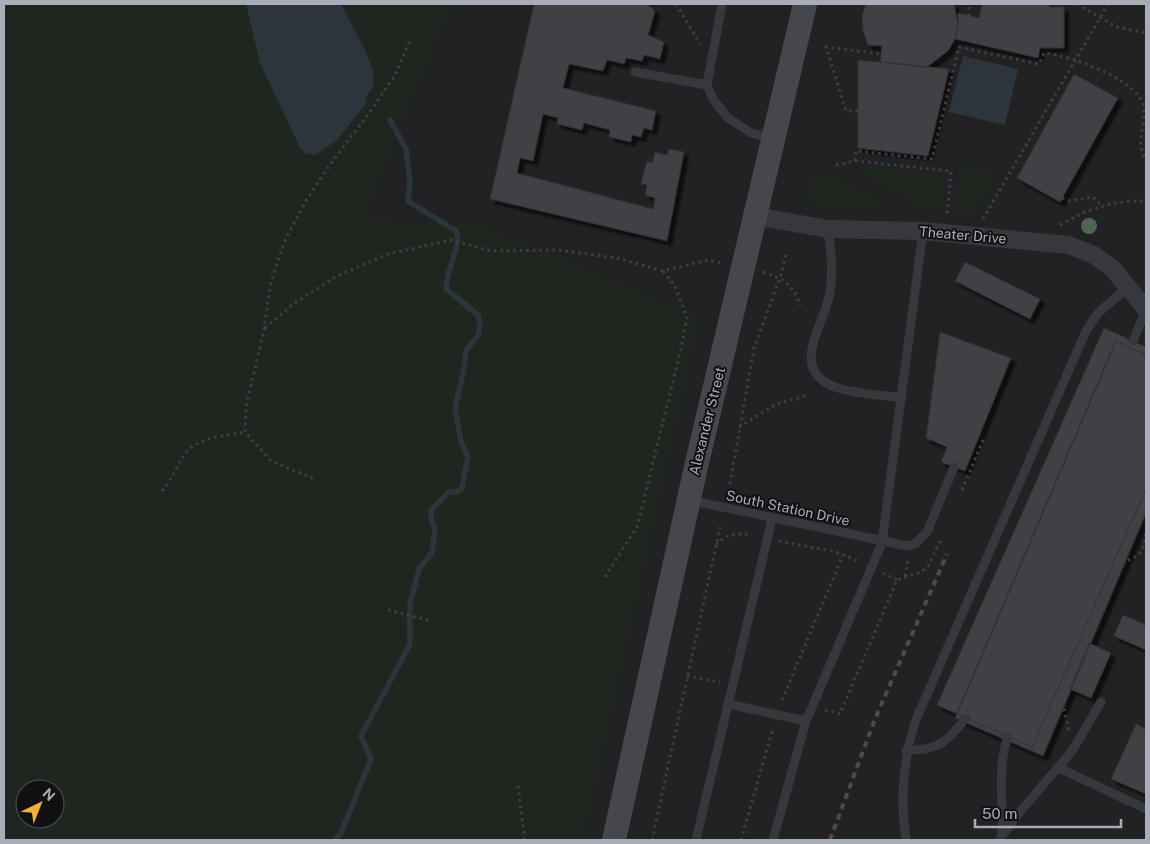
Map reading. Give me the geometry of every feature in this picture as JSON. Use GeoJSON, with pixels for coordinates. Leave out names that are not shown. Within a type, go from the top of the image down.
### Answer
{"type":"FeatureCollection","features":[{"type":"Feature","properties":{"kind":"main road","name":"Alexander Street"},"geometry":{"type":"LineString","coordinates":[[614,840],[689,500],[805,4]]}},
{"type":"Feature","properties":{"kind":"street","name":"Theater Drive"},"geometry":{"type":"LineString","coordinates":[[755,216],[828,229],[923,231],[1069,245],[1094,254],[1112,268],[1146,309]]}},
{"type":"Feature","properties":{"kind":"lane"},"geometry":{"type":"LineString","coordinates":[[722,4],[707,85],[713,100],[727,117],[752,133],[773,139]]}},
{"type":"Feature","properties":{"kind":"lane"},"geometry":{"type":"LineString","coordinates":[[635,72],[707,85]]}},
{"type":"Feature","properties":{"kind":"lane"},"geometry":{"type":"LineString","coordinates":[[828,229],[832,274],[829,298],[810,352],[812,364],[825,381],[838,388],[902,398]]}},
{"type":"Feature","properties":{"kind":"lane"},"geometry":{"type":"LineString","coordinates":[[772,840],[806,721],[882,542],[923,231]]}},
{"type":"Feature","properties":{"kind":"lane"},"geometry":{"type":"LineString","coordinates":[[906,840],[903,787],[906,750],[915,722],[1086,331],[1098,313],[1128,287]]}},
{"type":"Feature","properties":{"kind":"lane"},"geometry":{"type":"LineString","coordinates":[[1133,341],[1146,309]]}},
{"type":"Feature","properties":{"kind":"lane","name":"South Station Drive"},"geometry":{"type":"LineString","coordinates":[[689,500],[772,519],[908,546],[923,538],[954,467]]}},
{"type":"Feature","properties":{"kind":"lane"},"geometry":{"type":"LineString","coordinates":[[696,840],[772,519]]}},
{"type":"Feature","properties":{"kind":"lane"},"geometry":{"type":"LineString","coordinates":[[1001,838],[1059,768],[1086,729],[1101,702]]}},
{"type":"Feature","properties":{"kind":"lane"},"geometry":{"type":"LineString","coordinates":[[728,704],[806,721]]}},
{"type":"Feature","properties":{"kind":"lane"},"geometry":{"type":"LineString","coordinates":[[906,750],[925,751],[938,746],[947,740],[966,718]]}},
{"type":"Feature","properties":{"kind":"lane"},"geometry":{"type":"LineString","coordinates":[[1001,838],[1000,762],[1008,736]]}},
{"type":"Feature","properties":{"kind":"lane"},"geometry":{"type":"LineString","coordinates":[[1059,768],[1146,809]]}},
{"type":"Feature","properties":{"kind":"path"},"geometry":{"type":"LineString","coordinates":[[676,4],[711,63]]}},
{"type":"Feature","properties":{"kind":"path"},"geometry":{"type":"LineString","coordinates":[[969,4],[969,16]]}},
{"type":"Feature","properties":{"kind":"path"},"geometry":{"type":"LineString","coordinates":[[1077,4],[1117,27],[1146,33]]}},
{"type":"Feature","properties":{"kind":"path"},"geometry":{"type":"LineString","coordinates":[[980,224],[1073,61],[1108,4]]}},
{"type":"Feature","properties":{"kind":"path"},"geometry":{"type":"LineString","coordinates":[[313,478],[271,461],[245,432],[246,407],[264,328],[271,281],[285,240],[307,199],[327,169],[370,113],[395,75],[410,40]]}},
{"type":"Feature","properties":{"kind":"path"},"geometry":{"type":"LineString","coordinates":[[858,111],[846,111],[826,47],[881,54]]}},
{"type":"Feature","properties":{"kind":"path"},"geometry":{"type":"LineString","coordinates":[[855,161],[856,151],[932,159],[959,47],[1039,64],[1044,53],[1061,55],[1124,82],[1140,98],[1144,108],[1140,143],[1141,151],[1146,160]]}},
{"type":"Feature","properties":{"kind":"path"},"geometry":{"type":"LineString","coordinates":[[836,165],[855,161],[952,171],[946,220]]}},
{"type":"Feature","properties":{"kind":"path"},"geometry":{"type":"LineString","coordinates":[[1062,198],[1070,201],[1093,197],[1101,205]]}},
{"type":"Feature","properties":{"kind":"path"},"geometry":{"type":"LineString","coordinates":[[1055,228],[1082,212],[1101,205],[1146,201]]}},
{"type":"Feature","properties":{"kind":"path"},"geometry":{"type":"LineString","coordinates":[[264,328],[293,304],[337,276],[388,254],[452,240],[469,243],[491,251],[558,250],[617,258],[663,271],[708,260],[727,265]]}},
{"type":"Feature","properties":{"kind":"path"},"geometry":{"type":"LineString","coordinates":[[730,484],[738,428],[754,348],[780,278],[787,251]]}},
{"type":"Feature","properties":{"kind":"path"},"geometry":{"type":"LineString","coordinates":[[605,576],[637,527],[682,345],[687,318],[674,286],[663,271]]}},
{"type":"Feature","properties":{"kind":"path"},"geometry":{"type":"LineString","coordinates":[[762,272],[780,278],[791,287],[800,306]]}},
{"type":"Feature","properties":{"kind":"path"},"geometry":{"type":"LineString","coordinates":[[738,428],[776,404],[806,396]]}},
{"type":"Feature","properties":{"kind":"path"},"geometry":{"type":"LineString","coordinates":[[162,491],[171,481],[185,453],[196,444],[245,432]]}},
{"type":"Feature","properties":{"kind":"path"},"geometry":{"type":"LineString","coordinates":[[958,498],[984,438]]}},
{"type":"Feature","properties":{"kind":"path"},"geometry":{"type":"LineString","coordinates":[[652,840],[720,527]]}},
{"type":"Feature","properties":{"kind":"path"},"geometry":{"type":"LineString","coordinates":[[1067,736],[1069,731],[1060,696],[1061,690],[1113,572],[1124,562],[1140,555],[1145,543],[1146,532]]}},
{"type":"Feature","properties":{"kind":"path"},"geometry":{"type":"LineString","coordinates":[[716,545],[728,534],[736,533],[752,536]]}},
{"type":"Feature","properties":{"kind":"path"},"geometry":{"type":"LineString","coordinates":[[822,709],[840,714],[897,580],[921,572],[928,566],[943,533]]}},
{"type":"Feature","properties":{"kind":"path"},"geometry":{"type":"LineString","coordinates":[[771,540],[793,542],[843,555],[858,561]]}},
{"type":"Feature","properties":{"kind":"path"},"geometry":{"type":"LineString","coordinates":[[782,700],[843,555]]}},
{"type":"Feature","properties":{"kind":"path"},"geometry":{"type":"LineString","coordinates":[[905,576],[909,556]]}},
{"type":"Feature","properties":{"kind":"path"},"geometry":{"type":"LineString","coordinates":[[880,572],[897,580]]}},
{"type":"Feature","properties":{"kind":"path"},"geometry":{"type":"LineString","coordinates":[[388,610],[432,621]]}},
{"type":"Feature","properties":{"kind":"path"},"geometry":{"type":"LineString","coordinates":[[687,676],[720,682]]}},
{"type":"Feature","properties":{"kind":"path"},"geometry":{"type":"LineString","coordinates":[[741,840],[775,722]]}},
{"type":"Feature","properties":{"kind":"path"},"geometry":{"type":"LineString","coordinates":[[518,786],[524,840]]}},
{"type":"Feature","properties":{"kind":"shaded area"},"geometry":{"type":"Polygon","coordinates":[[[4,4],[1146,4],[1146,840],[4,840],[4,4]]]}},
{"type":"Feature","properties":{"kind":"shaded area"},"geometry":{"type":"Polygon","coordinates":[[[4,4],[453,4],[364,218],[477,222],[701,317],[584,840],[4,840],[4,4]]]}},
{"type":"Feature","properties":{"kind":"shaded area"},"geometry":{"type":"Polygon","coordinates":[[[246,4],[341,4],[364,48],[373,71],[373,87],[366,98],[365,105],[337,140],[316,155],[306,154],[300,148],[260,63],[246,4]]]}},
{"type":"Feature","properties":{"kind":"shaded area"},"geometry":{"type":"Polygon","coordinates":[[[963,56],[1018,69],[1005,125],[949,112],[963,56]]]}},
{"type":"Feature","properties":{"kind":"shaded area"},"geometry":{"type":"Polygon","coordinates":[[[866,166],[947,175],[946,183],[944,183],[945,199],[941,211],[919,209],[919,207],[912,206],[910,200],[894,195],[894,190],[885,189],[885,187],[878,186],[878,183],[866,181],[860,173],[861,168],[866,166]]]}},
{"type":"Feature","properties":{"kind":"shaded area"},"geometry":{"type":"Polygon","coordinates":[[[957,166],[999,171],[975,215],[954,213],[951,210],[956,176],[963,175],[957,166]]]}},
{"type":"Feature","properties":{"kind":"shaded area"},"geometry":{"type":"Polygon","coordinates":[[[809,171],[828,172],[846,183],[855,183],[854,188],[874,194],[873,199],[881,199],[882,203],[890,206],[890,210],[823,206],[806,201],[809,171]]]}},
{"type":"Feature","properties":{"kind":"building"},"geometry":{"type":"Polygon","coordinates":[[[534,4],[647,4],[655,11],[648,35],[664,42],[660,59],[644,55],[642,61],[626,58],[624,64],[607,60],[603,71],[569,64],[563,88],[656,111],[652,130],[644,128],[641,137],[632,135],[631,142],[609,137],[610,130],[584,123],[582,130],[557,124],[558,118],[543,114],[533,161],[520,158],[517,173],[653,209],[655,198],[645,195],[647,185],[641,184],[647,161],[652,163],[655,152],[667,155],[669,149],[684,152],[667,241],[490,199],[534,4]]]}},
{"type":"Feature","properties":{"kind":"building"},"geometry":{"type":"Polygon","coordinates":[[[866,4],[954,4],[958,24],[955,39],[948,51],[927,67],[880,62],[882,46],[868,45],[863,31],[862,16],[866,4]]]}},
{"type":"Feature","properties":{"kind":"building"},"geometry":{"type":"Polygon","coordinates":[[[982,4],[1050,4],[1049,7],[1064,7],[1064,48],[1040,48],[1038,58],[955,39],[958,13],[979,18],[982,4]]]}},
{"type":"Feature","properties":{"kind":"building"},"geometry":{"type":"Polygon","coordinates":[[[858,60],[949,69],[928,156],[858,148],[858,60]]]}},
{"type":"Feature","properties":{"kind":"building"},"geometry":{"type":"Polygon","coordinates":[[[1074,74],[1118,98],[1060,202],[1017,178],[1074,74]]]}},
{"type":"Feature","properties":{"kind":"building"},"geometry":{"type":"Polygon","coordinates":[[[965,262],[1040,299],[1030,319],[955,281],[965,262]]]}},
{"type":"Feature","properties":{"kind":"building"},"geometry":{"type":"Polygon","coordinates":[[[1104,328],[1146,347],[1146,489],[1032,747],[937,705],[1104,328]]]}},
{"type":"Feature","properties":{"kind":"building"},"geometry":{"type":"Polygon","coordinates":[[[940,332],[1011,358],[965,471],[941,462],[947,447],[926,438],[940,332]]]}},
{"type":"Feature","properties":{"kind":"building"},"geometry":{"type":"Polygon","coordinates":[[[1116,341],[1146,355],[1146,513],[1043,756],[955,718],[1116,341]]]}},
{"type":"Feature","properties":{"kind":"building"},"geometry":{"type":"Polygon","coordinates":[[[1116,341],[1146,355],[1146,513],[1043,756],[955,718],[1116,341]]]}},
{"type":"Feature","properties":{"kind":"building"},"geometry":{"type":"Polygon","coordinates":[[[1123,615],[1146,625],[1146,650],[1114,636],[1123,615]]]}},
{"type":"Feature","properties":{"kind":"building"},"geometry":{"type":"Polygon","coordinates":[[[1089,643],[1111,653],[1091,698],[1070,689],[1089,643]]]}},
{"type":"Feature","properties":{"kind":"building"},"geometry":{"type":"Polygon","coordinates":[[[1136,724],[1146,729],[1146,794],[1111,779],[1136,724]]]}},
{"type":"Feature","properties":{"kind":"waterway"},"geometry":{"type":"LineString","coordinates":[[335,840],[341,833],[371,759],[361,736],[410,644],[410,603],[419,569],[432,552],[435,531],[431,510],[449,492],[457,492],[462,488],[468,457],[461,442],[455,409],[464,369],[466,350],[478,336],[480,326],[478,315],[446,289],[448,273],[457,244],[456,231],[408,201],[410,182],[406,149],[390,120]]}},
{"type":"Feature","properties":{"kind":"railway"},"geometry":{"type":"LineString","coordinates":[[830,840],[875,719],[947,554]]}}]}
